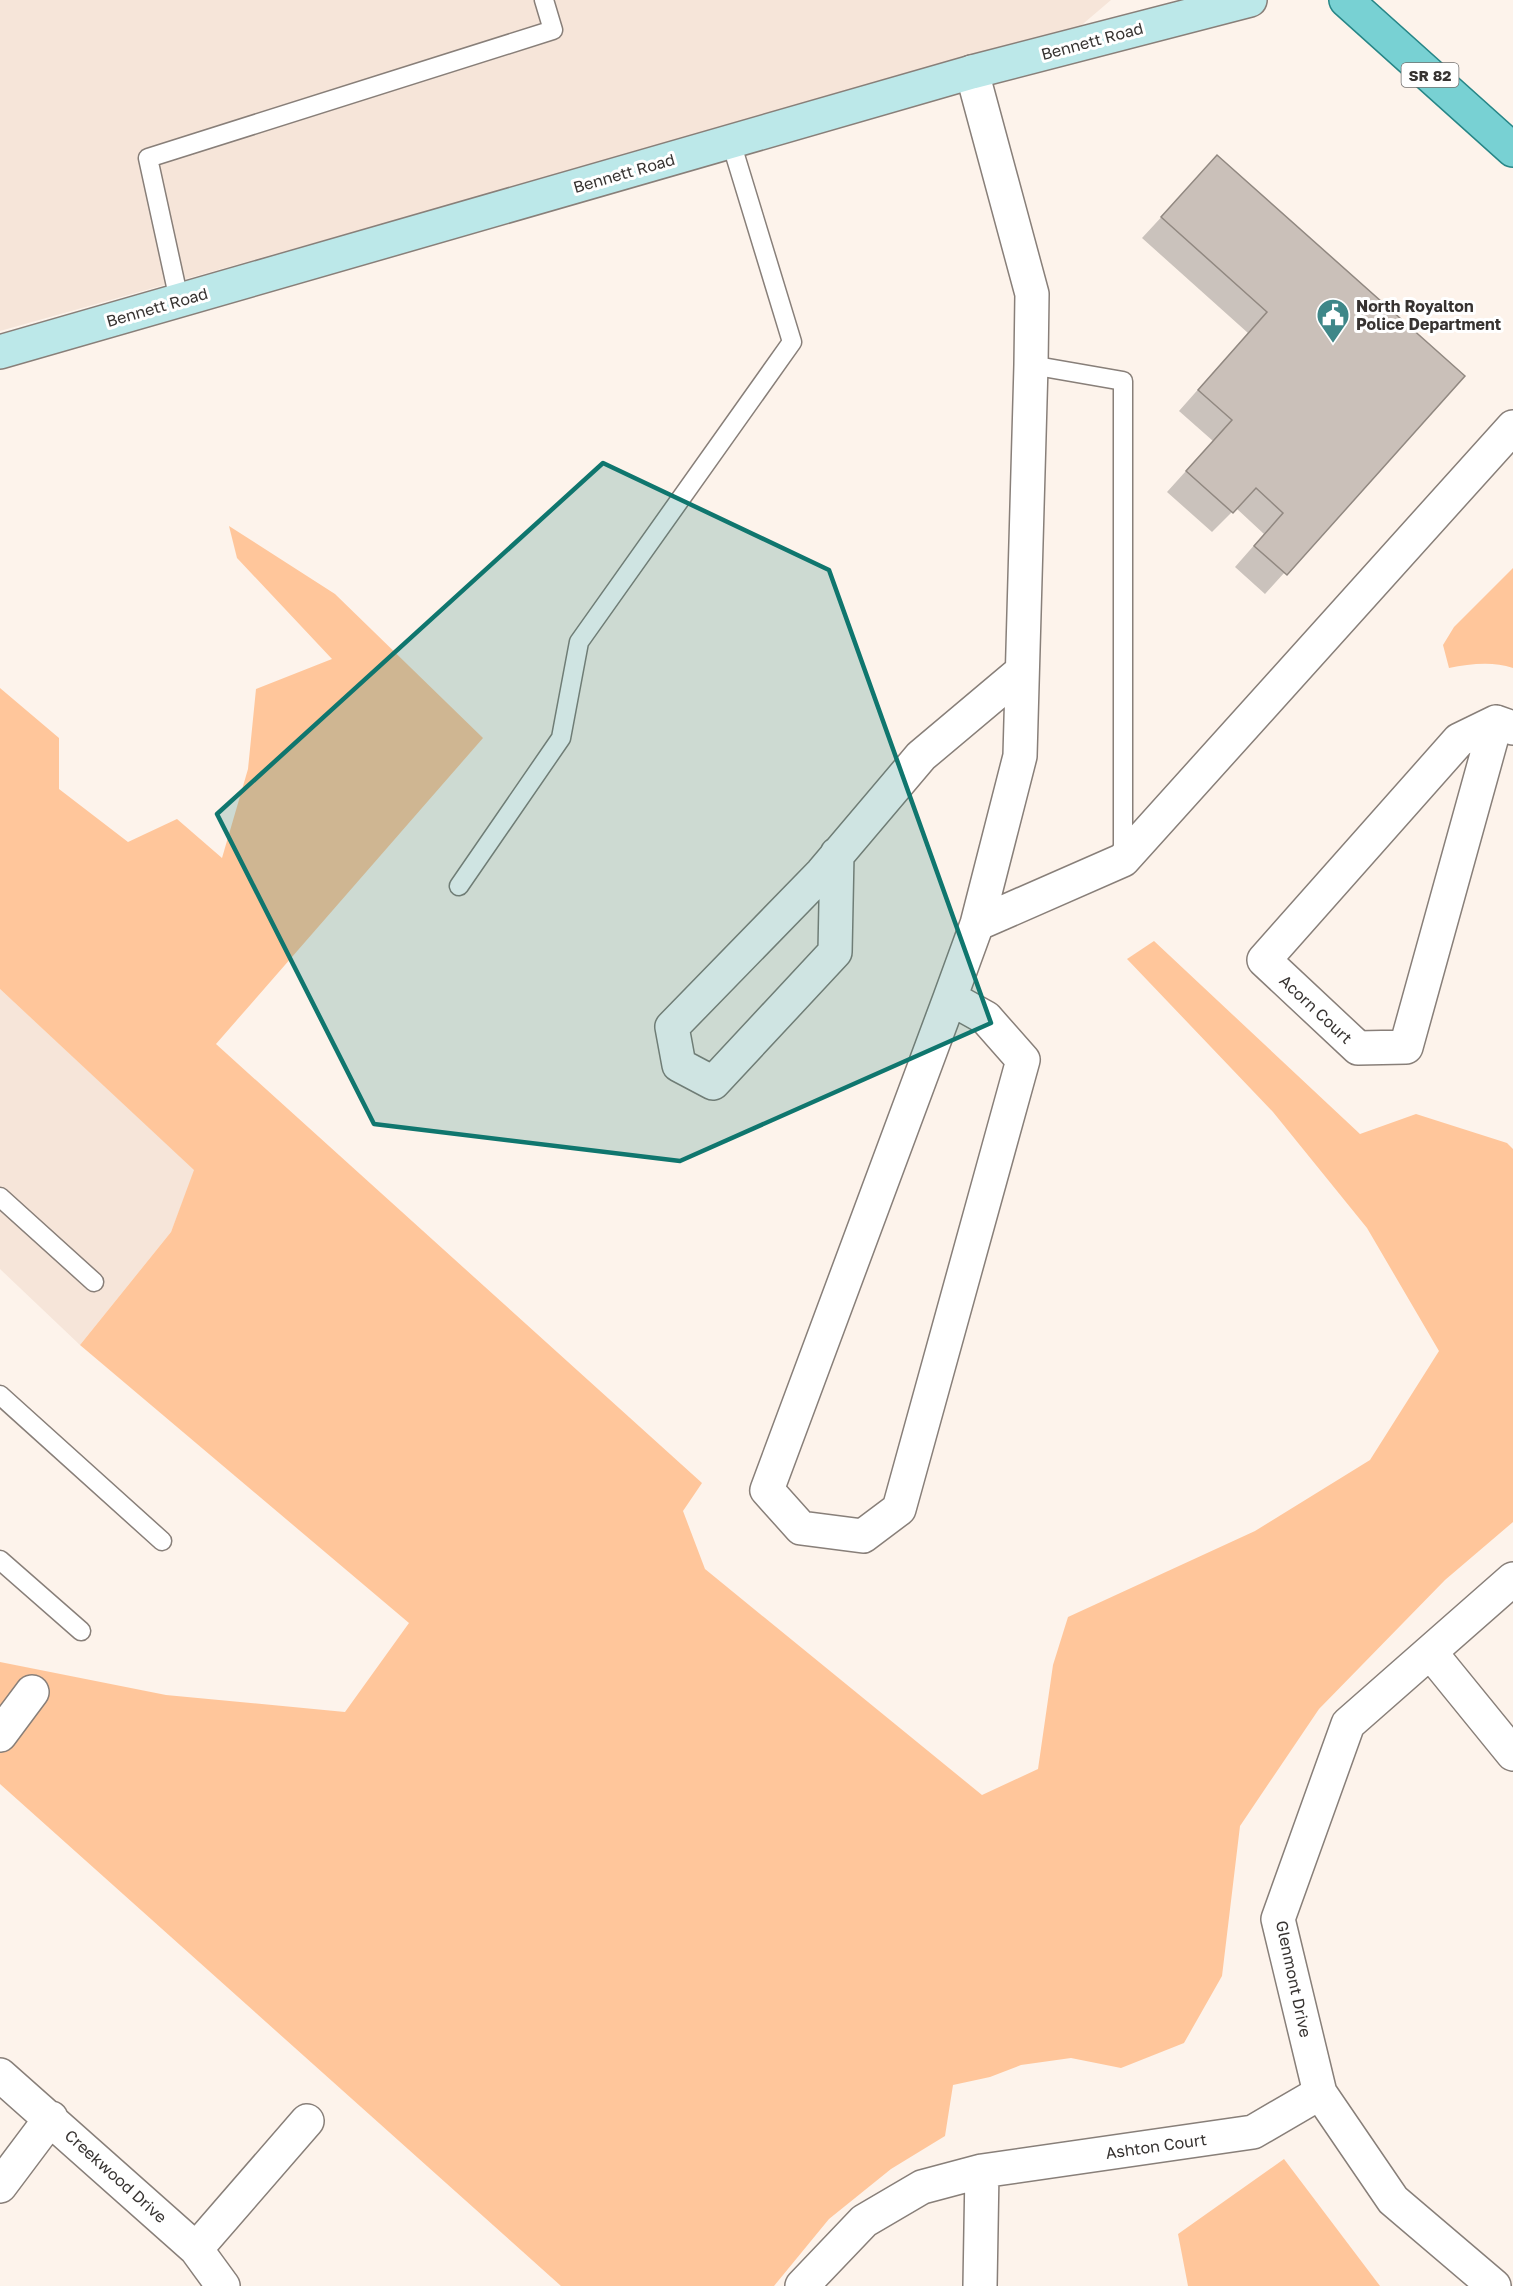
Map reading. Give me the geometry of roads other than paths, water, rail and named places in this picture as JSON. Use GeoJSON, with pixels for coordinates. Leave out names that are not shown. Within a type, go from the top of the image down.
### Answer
{"type":"FeatureCollection","features":[{"type":"Feature","properties":{"kind":"main road","name":"SR 82"},"geometry":{"type":"LineString","coordinates":[[1346,0],[1513,150]]}},
{"type":"Feature","properties":{"kind":"street"},"geometry":{"type":"LineString","coordinates":[[1133,30],[1148,0]]}},
{"type":"Feature","properties":{"kind":"street","name":"Bennett Road"},"geometry":{"type":"LineString","coordinates":[[0,352],[972,72],[1250,0]]}},
{"type":"Feature","properties":{"kind":"street"},"geometry":{"type":"LineString","coordinates":[[950,998],[986,1018],[1023,1060],[899,1509],[863,1536],[801,1528],[767,1490],[950,998],[978,924],[1020,756],[1032,294],[972,72]]}},
{"type":"Feature","properties":{"kind":"street"},"geometry":{"type":"LineString","coordinates":[[978,924],[1123,860],[1513,427]]}},
{"type":"Feature","properties":{"kind":"street"},"geometry":{"type":"LineString","coordinates":[[837,854],[835,952],[713,1083],[679,1065],[672,1027],[837,854],[921,756],[1022,671]]}},
{"type":"Feature","properties":{"kind":"street","name":"Acorn Court"},"geometry":{"type":"LineString","coordinates":[[1504,725],[1406,1047],[1358,1048],[1264,960],[1460,740],[1504,725]]}},
{"type":"Feature","properties":{"kind":"street","name":"Glenmont Drive"},"geometry":{"type":"LineString","coordinates":[[1494,2286],[1393,2200],[1320,2093],[1278,1919],[1348,1724],[1513,1579]]}},
{"type":"Feature","properties":{"kind":"street"},"geometry":{"type":"LineString","coordinates":[[1430,1652],[1513,1754]]}},
{"type":"Feature","properties":{"kind":"street"},"geometry":{"type":"LineString","coordinates":[[0,1735],[32,1692]]}},
{"type":"Feature","properties":{"kind":"street","name":"Creekwood Drive"},"geometry":{"type":"LineString","coordinates":[[0,2075],[196,2249],[223,2286]]}},
{"type":"Feature","properties":{"kind":"street","name":"Ashton Court"},"geometry":{"type":"LineString","coordinates":[[802,2286],[864,2221],[922,2187],[982,2171],[1252,2132],[1320,2093]]}},
{"type":"Feature","properties":{"kind":"street"},"geometry":{"type":"LineString","coordinates":[[0,2186],[51,2118]]}},
{"type":"Feature","properties":{"kind":"street"},"geometry":{"type":"LineString","coordinates":[[196,2249],[307,2121]]}},
{"type":"Feature","properties":{"kind":"street"},"geometry":{"type":"LineString","coordinates":[[980,2286],[982,2171]]}},
{"type":"Feature","properties":{"kind":"lane"},"geometry":{"type":"LineString","coordinates":[[179,300],[148,159],[553,30],[544,0]]}},
{"type":"Feature","properties":{"kind":"lane"},"geometry":{"type":"LineString","coordinates":[[459,886],[561,738],[579,642],[792,342],[731,142]]}},
{"type":"Feature","properties":{"kind":"lane"},"geometry":{"type":"LineString","coordinates":[[1031,366],[1123,381],[1123,860]]}},
{"type":"Feature","properties":{"kind":"lane"},"geometry":{"type":"LineString","coordinates":[[0,1197],[94,1282]]}},
{"type":"Feature","properties":{"kind":"lane"},"geometry":{"type":"LineString","coordinates":[[0,1395],[162,1541]]}},
{"type":"Feature","properties":{"kind":"lane"},"geometry":{"type":"LineString","coordinates":[[0,1560],[81,1631]]}},
{"type":"Feature","properties":{"kind":"place","name":"North Royalton Police Department"},"geometry":{"type":"Point","coordinates":[1333,344]}}]}
